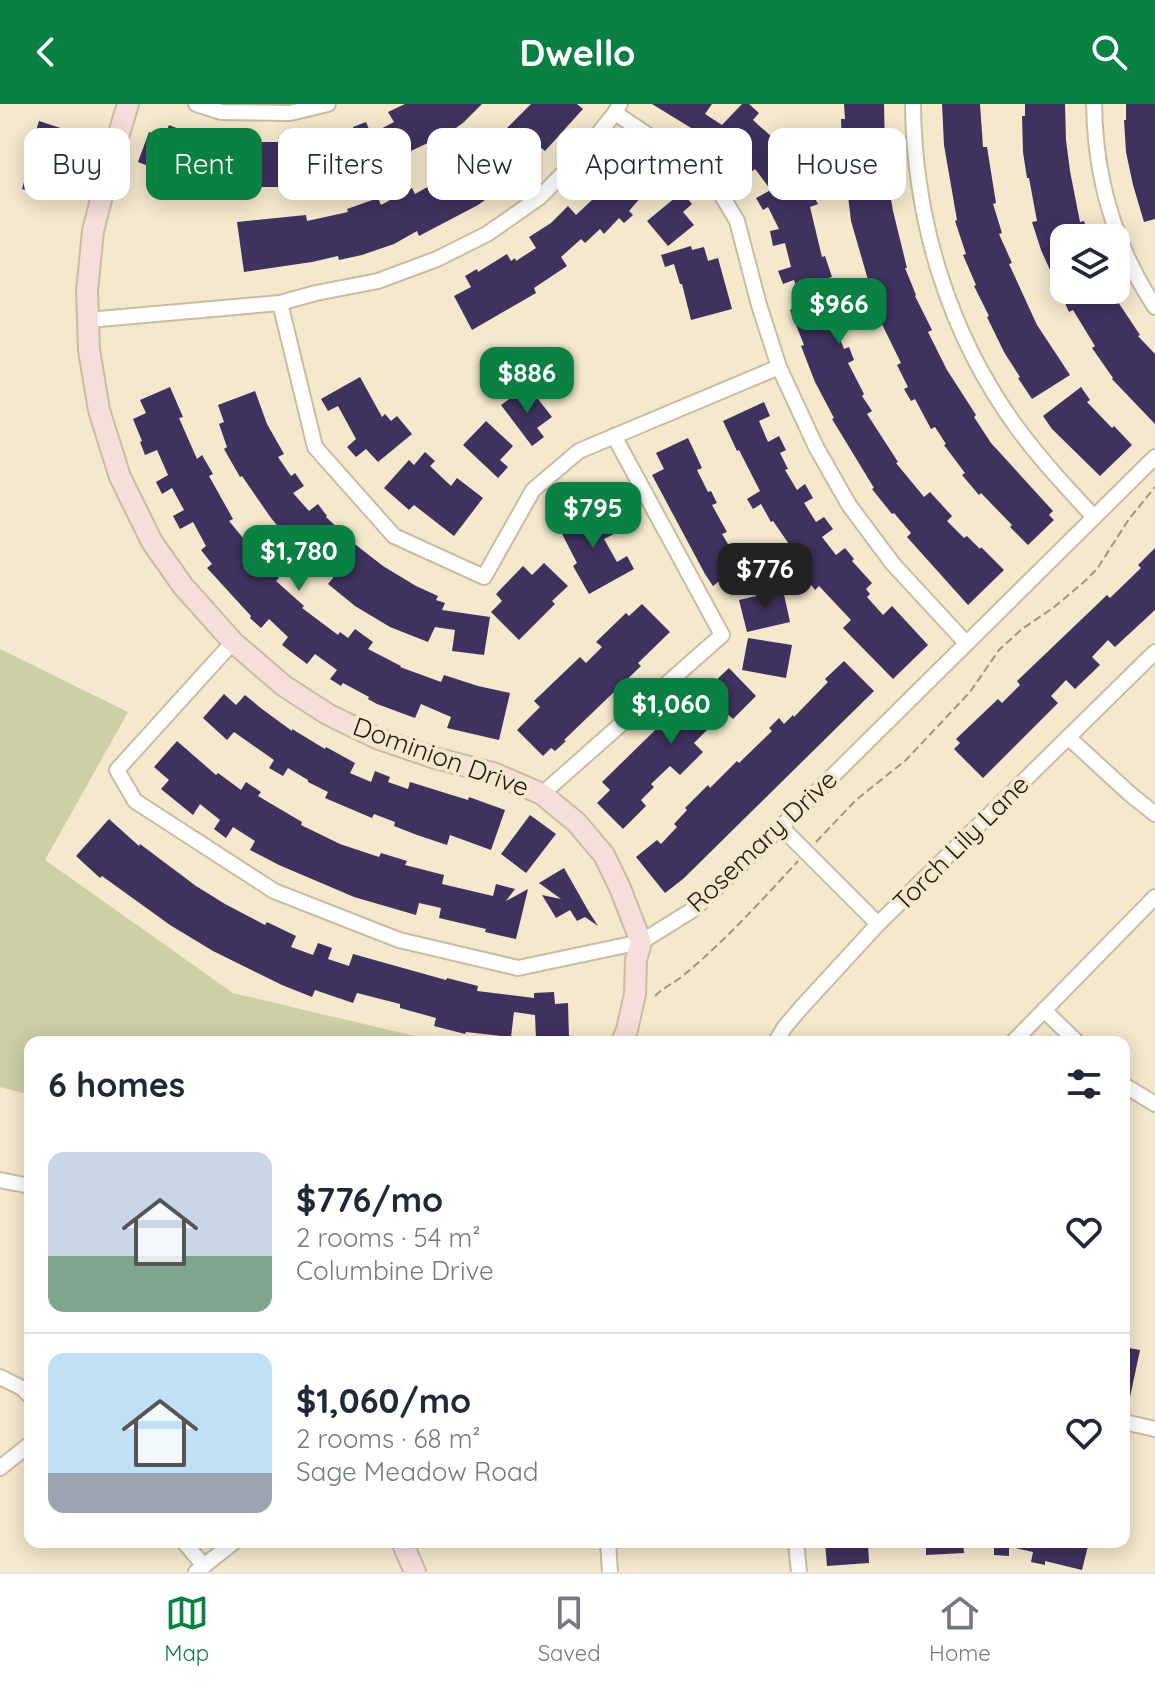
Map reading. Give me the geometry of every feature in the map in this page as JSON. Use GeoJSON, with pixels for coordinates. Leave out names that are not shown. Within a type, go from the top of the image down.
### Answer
{"type":"FeatureCollection","features":[{"type":"Feature","properties":{"kind":"street","name":"Dominion Drive"},"geometry":{"type":"LineString","coordinates":[[128,104],[93,231],[87,291],[89,350],[99,410],[120,477],[152,542],[183,586],[233,642],[284,686],[329,715],[379,739],[493,773],[542,794],[577,823],[604,855],[641,942],[636,960],[635,994],[624,1036]]}},
{"type":"Feature","properties":{"kind":"street"},"geometry":{"type":"LineString","coordinates":[[196,104],[221,112],[290,113],[328,104]]}},
{"type":"Feature","properties":{"kind":"street"},"geometry":{"type":"LineString","coordinates":[[913,104],[917,171],[926,222],[940,279],[960,329],[985,378],[1017,427],[1051,471],[1094,517]]}},
{"type":"Feature","properties":{"kind":"street"},"geometry":{"type":"LineString","coordinates":[[1094,104],[1101,179],[1117,234],[1138,281],[1155,307]]}},
{"type":"Feature","properties":{"kind":"street"},"geometry":{"type":"LineString","coordinates":[[88,320],[280,303],[378,281],[437,259],[487,234],[540,197],[582,154],[617,108],[696,167],[718,189],[737,221],[779,367],[816,447],[849,505],[893,564],[966,643]]}},
{"type":"Feature","properties":{"kind":"street"},"geometry":{"type":"LineString","coordinates":[[280,303],[315,447],[394,536],[484,577],[533,490],[579,451],[779,367]]}},
{"type":"Feature","properties":{"kind":"street"},"geometry":{"type":"LineString","coordinates":[[542,794],[722,635],[614,436]]}},
{"type":"Feature","properties":{"kind":"street","name":"Rosemary Drive"},"geometry":{"type":"LineString","coordinates":[[233,642],[117,770],[135,801],[274,891],[399,940],[518,968],[641,942],[694,909],[1155,457]]}},
{"type":"Feature","properties":{"kind":"street","name":"Torch Lily Lane"},"geometry":{"type":"LineString","coordinates":[[780,1036],[878,924],[1155,652]]}},
{"type":"Feature","properties":{"kind":"street"},"geometry":{"type":"LineString","coordinates":[[1068,737],[1155,814]]}},
{"type":"Feature","properties":{"kind":"street"},"geometry":{"type":"LineString","coordinates":[[781,827],[878,924]]}},
{"type":"Feature","properties":{"kind":"street"},"geometry":{"type":"LineString","coordinates":[[1019,1036],[1155,897]]}},
{"type":"Feature","properties":{"kind":"street"},"geometry":{"type":"LineString","coordinates":[[1044,1010],[1071,1036]]}},
{"type":"Feature","properties":{"kind":"street"},"geometry":{"type":"LineString","coordinates":[[1130,1089],[1155,1104]]}},
{"type":"Feature","properties":{"kind":"street"},"geometry":{"type":"LineString","coordinates":[[0,1180],[24,1185]]}},
{"type":"Feature","properties":{"kind":"street"},"geometry":{"type":"LineString","coordinates":[[0,1377],[24,1390]]}},
{"type":"Feature","properties":{"kind":"street"},"geometry":{"type":"LineString","coordinates":[[1130,1423],[1155,1429]]}},
{"type":"Feature","properties":{"kind":"street"},"geometry":{"type":"LineString","coordinates":[[0,1468],[24,1449]]}},
{"type":"Feature","properties":{"kind":"street"},"geometry":{"type":"LineString","coordinates":[[188,1548],[200,1569],[226,1548]]}},
{"type":"Feature","properties":{"kind":"street"},"geometry":{"type":"LineString","coordinates":[[405,1548],[415,1572]]}},
{"type":"Feature","properties":{"kind":"street"},"geometry":{"type":"LineString","coordinates":[[608,1548],[610,1572]]}},
{"type":"Feature","properties":{"kind":"street"},"geometry":{"type":"LineString","coordinates":[[797,1548],[799,1572]]}},
{"type":"Feature","properties":{"kind":"path"},"geometry":{"type":"LineString","coordinates":[[655,996],[684,976],[856,800],[906,760],[970,692],[999,650],[1097,569],[1129,519],[1155,487]]}},
{"type":"Feature","properties":{"kind":"green space"},"geometry":{"type":"Polygon","coordinates":[[[0,649],[128,712],[45,860],[233,993],[415,1036],[24,1036],[24,1093],[0,1087],[0,649]]]}},
{"type":"Feature","properties":{"kind":"building"},"geometry":{"type":"Polygon","coordinates":[[[405,104],[482,104],[456,128],[427,128],[427,143],[411,151],[411,128],[382,128],[394,122],[388,112],[405,104]]]}},
{"type":"Feature","properties":{"kind":"building"},"geometry":{"type":"Polygon","coordinates":[[[531,104],[577,104],[583,109],[566,128],[557,128],[557,138],[545,151],[541,148],[541,128],[507,128],[531,104]]]}},
{"type":"Feature","properties":{"kind":"building"},"geometry":{"type":"Polygon","coordinates":[[[652,104],[712,104],[705,114],[722,125],[742,104],[749,104],[759,113],[753,120],[768,134],[768,186],[755,169],[752,171],[752,128],[691,128],[652,104]]]}},
{"type":"Feature","properties":{"kind":"building"},"geometry":{"type":"Polygon","coordinates":[[[844,104],[884,104],[885,128],[841,128],[841,119],[845,119],[844,104]]]}},
{"type":"Feature","properties":{"kind":"building"},"geometry":{"type":"Polygon","coordinates":[[[942,104],[980,104],[983,147],[987,147],[996,203],[993,204],[1002,233],[999,234],[1037,325],[1070,375],[1032,399],[987,317],[963,255],[966,254],[955,221],[944,145],[942,104]]]}},
{"type":"Feature","properties":{"kind":"building"},"geometry":{"type":"Polygon","coordinates":[[[1025,104],[1065,104],[1070,171],[1080,222],[1084,221],[1085,224],[1050,224],[1050,270],[1032,222],[1037,221],[1023,152],[1022,116],[1025,116],[1025,104]]]}},
{"type":"Feature","properties":{"kind":"building"},"geometry":{"type":"Polygon","coordinates":[[[1126,104],[1155,104],[1155,219],[1144,222],[1126,152],[1126,104]]]}},
{"type":"Feature","properties":{"kind":"building"},"geometry":{"type":"Polygon","coordinates":[[[39,121],[60,128],[37,128],[39,121]]]}},
{"type":"Feature","properties":{"kind":"building"},"geometry":{"type":"Polygon","coordinates":[[[366,122],[368,128],[353,128],[353,127],[366,122]]]}},
{"type":"Feature","properties":{"kind":"building"},"geometry":{"type":"Polygon","coordinates":[[[146,140],[146,165],[138,162],[146,140]]]}},
{"type":"Feature","properties":{"kind":"building"},"geometry":{"type":"Polygon","coordinates":[[[262,142],[278,142],[278,187],[262,187],[262,142]]]}},
{"type":"Feature","properties":{"kind":"building"},"geometry":{"type":"Polygon","coordinates":[[[427,187],[427,200],[485,200],[419,236],[417,231],[394,244],[362,255],[339,260],[338,256],[244,272],[237,222],[306,215],[307,221],[348,212],[347,209],[372,200],[379,200],[381,205],[390,200],[411,200],[412,188],[415,194],[427,187]]]}},
{"type":"Feature","properties":{"kind":"building"},"geometry":{"type":"Polygon","coordinates":[[[768,192],[768,200],[816,200],[818,204],[810,207],[822,257],[825,256],[832,277],[828,278],[832,288],[823,291],[838,325],[835,326],[844,349],[849,347],[854,360],[848,363],[872,411],[867,414],[896,463],[924,497],[930,492],[952,516],[947,521],[964,538],[967,536],[981,547],[1004,570],[968,605],[907,537],[911,533],[872,489],[832,419],[801,346],[804,345],[790,310],[802,305],[794,280],[783,284],[778,271],[791,267],[785,243],[773,246],[770,231],[779,229],[768,207],[763,210],[756,198],[768,192]]]}},
{"type":"Feature","properties":{"kind":"building"},"geometry":{"type":"Polygon","coordinates":[[[592,200],[639,200],[629,211],[633,215],[624,223],[619,218],[604,234],[600,229],[585,243],[581,239],[561,257],[567,266],[534,288],[536,293],[472,330],[454,296],[471,287],[465,276],[477,269],[478,272],[507,254],[511,261],[515,258],[516,261],[536,248],[529,237],[551,223],[568,206],[576,215],[592,200]]]}},
{"type":"Feature","properties":{"kind":"building"},"geometry":{"type":"Polygon","coordinates":[[[672,200],[689,200],[692,204],[683,212],[694,225],[668,246],[647,221],[672,200]]]}},
{"type":"Feature","properties":{"kind":"building"},"geometry":{"type":"Polygon","coordinates":[[[849,200],[891,200],[905,268],[932,330],[928,332],[947,370],[991,443],[1053,511],[1049,515],[1054,520],[1028,545],[962,475],[965,473],[935,427],[931,429],[915,399],[911,401],[904,389],[908,387],[897,365],[901,363],[876,312],[872,313],[866,300],[873,297],[851,221],[849,200]]]}},
{"type":"Feature","properties":{"kind":"building"},"geometry":{"type":"Polygon","coordinates":[[[691,246],[692,250],[704,247],[708,261],[718,258],[732,309],[691,320],[674,264],[665,267],[661,255],[691,246]]]}},
{"type":"Feature","properties":{"kind":"building"},"geometry":{"type":"Polygon","coordinates":[[[1065,304],[1119,304],[1138,336],[1155,354],[1155,424],[1112,379],[1073,310],[1069,312],[1065,304]]]}},
{"type":"Feature","properties":{"kind":"building"},"geometry":{"type":"Polygon","coordinates":[[[360,377],[382,417],[385,414],[391,421],[397,416],[412,434],[378,462],[366,449],[356,457],[347,447],[356,439],[338,406],[328,411],[321,399],[360,377]]]}},
{"type":"Feature","properties":{"kind":"building"},"geometry":{"type":"Polygon","coordinates":[[[170,387],[183,417],[179,418],[197,459],[202,455],[213,474],[209,476],[233,519],[229,521],[253,550],[248,554],[266,573],[270,569],[279,578],[276,581],[304,606],[302,608],[338,635],[340,632],[348,638],[355,629],[373,642],[368,649],[400,667],[441,682],[444,675],[510,693],[499,740],[447,728],[451,717],[421,704],[415,718],[377,704],[343,683],[341,686],[330,679],[337,670],[315,654],[307,664],[282,645],[288,637],[269,619],[261,628],[250,618],[207,568],[212,564],[201,550],[206,546],[193,522],[180,529],[173,516],[184,510],[172,488],[162,494],[156,482],[168,475],[157,450],[145,455],[140,442],[133,419],[146,413],[140,400],[170,387]]]}},
{"type":"Feature","properties":{"kind":"building"},"geometry":{"type":"Polygon","coordinates":[[[1081,387],[1090,400],[1087,402],[1132,445],[1100,476],[1052,429],[1043,416],[1081,387]]]}},
{"type":"Feature","properties":{"kind":"building"},"geometry":{"type":"Polygon","coordinates":[[[531,390],[552,417],[537,428],[544,437],[532,446],[501,405],[519,392],[523,397],[531,390]]]}},
{"type":"Feature","properties":{"kind":"building"},"geometry":{"type":"Polygon","coordinates":[[[255,391],[267,424],[284,454],[278,457],[291,476],[295,473],[304,486],[293,493],[309,511],[318,504],[326,517],[383,566],[438,596],[436,600],[445,603],[442,610],[490,617],[484,655],[452,651],[455,630],[435,627],[428,642],[390,627],[355,606],[328,584],[336,574],[300,539],[293,544],[240,477],[224,449],[227,447],[219,424],[224,422],[218,405],[255,391]]]}},
{"type":"Feature","properties":{"kind":"building"},"geometry":{"type":"Polygon","coordinates":[[[764,402],[770,416],[759,421],[768,442],[779,436],[786,450],[780,453],[788,469],[785,470],[797,490],[805,484],[813,498],[804,503],[816,522],[824,517],[833,529],[822,537],[836,555],[845,548],[854,559],[852,561],[872,583],[866,589],[870,594],[867,597],[883,615],[892,606],[928,645],[893,679],[843,628],[851,620],[819,586],[815,590],[795,564],[800,560],[761,504],[753,509],[747,499],[760,491],[723,421],[764,402]]]}},
{"type":"Feature","properties":{"kind":"building"},"geometry":{"type":"Polygon","coordinates":[[[486,421],[513,446],[500,460],[508,467],[498,478],[463,445],[486,421]]]}},
{"type":"Feature","properties":{"kind":"building"},"geometry":{"type":"Polygon","coordinates":[[[688,438],[702,468],[697,470],[717,503],[712,505],[727,532],[722,534],[734,554],[743,547],[762,575],[735,594],[723,578],[713,586],[652,475],[664,469],[656,453],[688,438]]]}},
{"type":"Feature","properties":{"kind":"building"},"geometry":{"type":"Polygon","coordinates":[[[425,452],[435,461],[430,466],[451,486],[457,478],[483,498],[454,536],[414,505],[409,510],[384,488],[409,460],[414,465],[425,452]]]}},
{"type":"Feature","properties":{"kind":"building"},"geometry":{"type":"Polygon","coordinates":[[[589,503],[600,525],[609,520],[616,533],[604,539],[617,562],[627,556],[634,569],[589,594],[573,566],[577,563],[558,526],[581,513],[578,509],[589,503]]]}},
{"type":"Feature","properties":{"kind":"building"},"geometry":{"type":"Polygon","coordinates":[[[1155,548],[1155,610],[1115,647],[1108,640],[1092,657],[1100,665],[1075,689],[1066,680],[1051,696],[1058,703],[983,778],[954,749],[960,743],[956,739],[998,699],[1002,703],[1020,685],[1017,681],[1107,595],[1110,598],[1141,568],[1138,565],[1155,548]]]}},
{"type":"Feature","properties":{"kind":"building"},"geometry":{"type":"Polygon","coordinates":[[[544,563],[568,586],[552,601],[555,604],[519,640],[491,612],[502,601],[496,594],[523,566],[532,575],[544,563]]]}},
{"type":"Feature","properties":{"kind":"building"},"geometry":{"type":"Polygon","coordinates":[[[783,590],[790,622],[747,632],[739,600],[783,590]]]}},
{"type":"Feature","properties":{"kind":"building"},"geometry":{"type":"Polygon","coordinates":[[[642,604],[670,632],[638,663],[641,666],[566,741],[543,756],[517,730],[540,707],[534,701],[580,657],[586,663],[602,647],[596,642],[626,613],[629,616],[642,604]]]}},
{"type":"Feature","properties":{"kind":"building"},"geometry":{"type":"Polygon","coordinates":[[[748,638],[792,645],[786,678],[742,670],[748,638]]]}},
{"type":"Feature","properties":{"kind":"building"},"geometry":{"type":"Polygon","coordinates":[[[844,661],[874,691],[683,879],[665,893],[636,857],[657,840],[661,844],[677,827],[674,824],[687,810],[685,808],[708,785],[710,788],[737,761],[739,763],[772,731],[769,728],[779,718],[784,724],[794,717],[844,661]]]}},
{"type":"Feature","properties":{"kind":"building"},"geometry":{"type":"Polygon","coordinates":[[[729,668],[756,696],[733,719],[725,712],[694,743],[703,752],[680,775],[670,766],[651,784],[654,787],[641,800],[646,806],[623,829],[597,803],[610,790],[602,782],[689,697],[694,701],[729,668]]]}},
{"type":"Feature","properties":{"kind":"building"},"geometry":{"type":"Polygon","coordinates":[[[224,694],[236,705],[245,695],[292,731],[355,763],[350,773],[371,782],[375,771],[390,777],[388,782],[408,789],[410,782],[505,810],[491,850],[450,835],[447,845],[417,835],[394,826],[395,822],[374,814],[372,818],[325,798],[328,792],[288,768],[283,776],[269,768],[274,760],[234,732],[227,740],[203,718],[224,694]]]}},
{"type":"Feature","properties":{"kind":"building"},"geometry":{"type":"Polygon","coordinates":[[[177,741],[216,775],[218,773],[241,790],[246,782],[261,792],[258,796],[302,822],[301,825],[340,844],[379,857],[381,853],[407,861],[405,865],[444,875],[442,884],[493,896],[496,884],[515,889],[506,901],[528,889],[516,939],[439,918],[441,908],[419,903],[416,915],[354,897],[250,850],[255,841],[233,827],[226,838],[214,829],[220,820],[200,804],[193,815],[161,789],[169,780],[154,767],[177,741]]]}},
{"type":"Feature","properties":{"kind":"building"},"geometry":{"type":"Polygon","coordinates":[[[530,815],[556,834],[526,873],[501,854],[530,815]]]}},
{"type":"Feature","properties":{"kind":"building"},"geometry":{"type":"Polygon","coordinates":[[[109,819],[139,846],[196,886],[265,925],[267,922],[296,936],[291,947],[313,955],[318,943],[332,948],[328,959],[349,966],[353,954],[478,986],[477,991],[534,998],[534,993],[554,992],[555,1004],[568,1003],[569,1036],[536,1036],[535,1015],[514,1012],[511,1036],[465,1034],[434,1026],[436,1018],[400,1008],[400,1004],[357,993],[353,1003],[315,990],[312,997],[213,951],[170,925],[102,876],[100,878],[76,856],[109,819]]]}},
{"type":"Feature","properties":{"kind":"building"},"geometry":{"type":"Polygon","coordinates":[[[564,868],[598,926],[585,917],[577,921],[570,910],[556,918],[542,895],[561,899],[539,883],[564,868]]]}},
{"type":"Feature","properties":{"kind":"building"},"geometry":{"type":"Polygon","coordinates":[[[1130,1348],[1140,1350],[1130,1397],[1130,1348]]]}},
{"type":"Feature","properties":{"kind":"building"},"geometry":{"type":"Polygon","coordinates":[[[826,1548],[868,1548],[869,1563],[827,1566],[826,1548]]]}},
{"type":"Feature","properties":{"kind":"building"},"geometry":{"type":"Polygon","coordinates":[[[926,1548],[964,1548],[964,1553],[926,1555],[926,1548]]]}},
{"type":"Feature","properties":{"kind":"building"},"geometry":{"type":"Polygon","coordinates":[[[994,1548],[1009,1548],[1009,1556],[994,1555],[994,1548]]]}},
{"type":"Feature","properties":{"kind":"building"},"geometry":{"type":"Polygon","coordinates":[[[1015,1548],[1088,1548],[1082,1570],[1045,1561],[1045,1565],[1031,1562],[1033,1552],[1015,1548]]]}}]}
